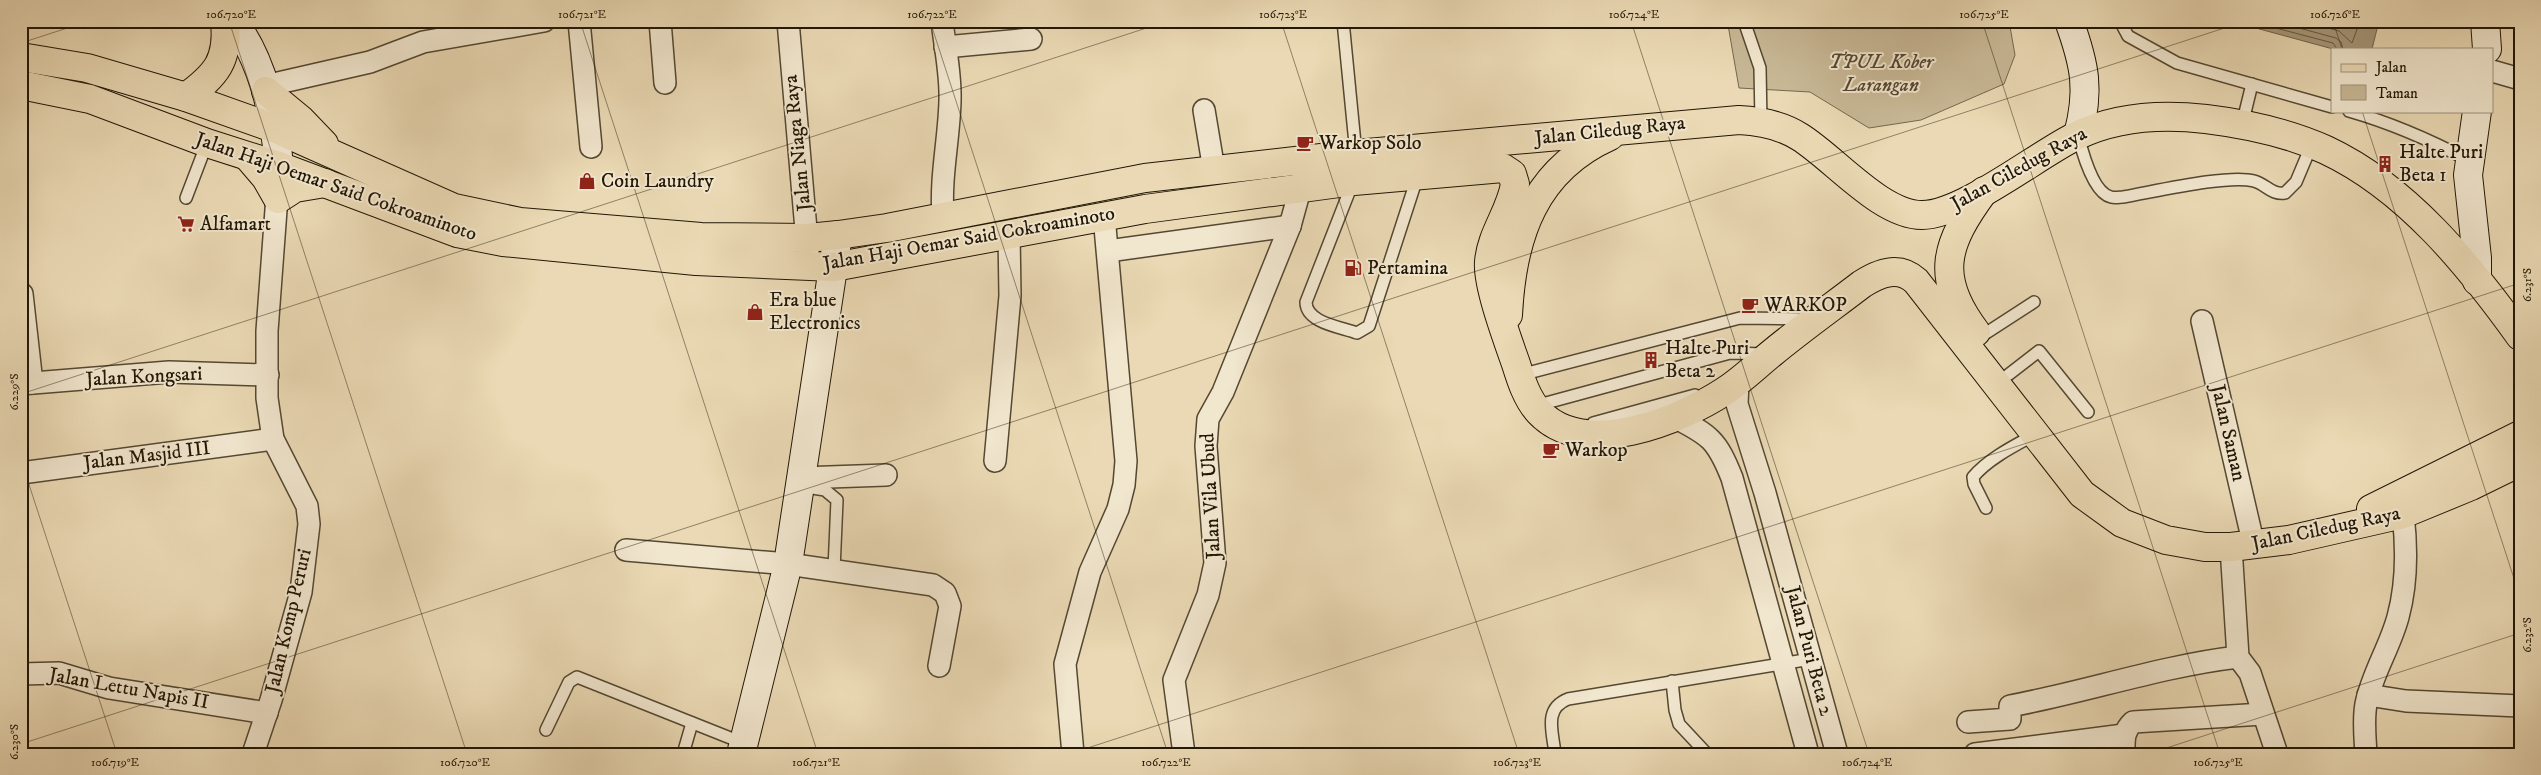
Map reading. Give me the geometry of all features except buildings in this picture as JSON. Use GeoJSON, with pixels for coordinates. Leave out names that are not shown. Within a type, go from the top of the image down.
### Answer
{"type":"FeatureCollection","features":[{"type":"Feature","properties":{"kind":"main road"},"geometry":{"type":"LineString","coordinates":[[186,97],[208,81],[218,69],[227,38],[226,21]]}},
{"type":"Feature","properties":{"kind":"main road"},"geometry":{"type":"LineString","coordinates":[[233,21],[247,44],[265,88],[276,129],[279,166]]}},
{"type":"Feature","properties":{"kind":"main road"},"geometry":{"type":"LineString","coordinates":[[2069,21],[2078,46],[2086,88],[2084,114],[2078,135]]}},
{"type":"Feature","properties":{"kind":"main road"},"geometry":{"type":"LineString","coordinates":[[2485,21],[2487,48]]}},
{"type":"Feature","properties":{"kind":"main road","name":"Jalan Haji Oemar Said Cokroaminoto"},"geometry":{"type":"LineString","coordinates":[[21,57],[87,68],[186,97],[276,129],[454,208],[487,217],[520,222],[701,237],[808,238],[838,235],[1145,178],[1308,160],[1355,168],[1426,161]]}},
{"type":"Feature","properties":{"kind":"main road","name":"Jalan Haji Oemar Said Cokroaminoto"},"geometry":{"type":"LineString","coordinates":[[21,85],[90,98],[207,143],[279,166],[457,233],[503,242],[696,261],[821,266],[1104,216],[1301,189],[1355,168]]}},
{"type":"Feature","properties":{"kind":"main road"},"geometry":{"type":"LineString","coordinates":[[265,88],[342,158]]}},
{"type":"Feature","properties":{"kind":"main road"},"geometry":{"type":"LineString","coordinates":[[2477,112],[2468,160],[2469,197],[2477,258],[2477,281]]}},
{"type":"Feature","properties":{"kind":"main road","name":"Jalan Ciledug Raya"},"geometry":{"type":"LineString","coordinates":[[1426,161],[1498,155],[1629,129],[1740,120],[1761,122],[1769,123],[1800,137],[1887,205],[1909,214],[1935,213],[1985,190],[2078,135],[2100,126],[2119,121],[2156,117],[2194,118],[2242,125],[2308,154],[2357,167],[2390,191],[2438,236],[2477,281],[2520,336]]}},
{"type":"Feature","properties":{"kind":"main road"},"geometry":{"type":"LineString","coordinates":[[1507,336],[1509,284],[1515,252],[1534,202],[1547,184],[1570,159],[1598,142],[1629,129]]}},
{"type":"Feature","properties":{"kind":"main road"},"geometry":{"type":"LineString","coordinates":[[1498,155],[1515,181],[1514,190],[1493,242],[1488,264],[1490,277],[1519,375],[1543,414],[1574,431],[1600,435],[1628,431],[1674,417],[1712,399],[1815,319]]}},
{"type":"Feature","properties":{"kind":"main road"},"geometry":{"type":"LineString","coordinates":[[248,157],[266,178],[278,199],[295,188],[326,184]]}},
{"type":"Feature","properties":{"kind":"main road"},"geometry":{"type":"LineString","coordinates":[[1985,190],[1960,228],[1951,252],[1949,281],[1956,302],[2008,375],[2059,441],[2112,497],[2148,524],[2193,545]]}},
{"type":"Feature","properties":{"kind":"main road"},"geometry":{"type":"LineString","coordinates":[[742,748],[788,564],[801,482],[821,266],[838,235]]}},
{"type":"Feature","properties":{"kind":"main road","name":"Jalan Ciledug Raya"},"geometry":{"type":"LineString","coordinates":[[1815,319],[1862,284],[1879,275],[1895,272],[1910,276],[2074,486],[2111,517],[2151,535],[2193,545],[2242,546],[2315,535],[2403,514],[2447,497],[2520,462]]}},
{"type":"Feature","properties":{"kind":"main road"},"geometry":{"type":"LineString","coordinates":[[2315,535],[2428,482],[2520,435]]}},
{"type":"Feature","properties":{"kind":"street"},"geometry":{"type":"LineString","coordinates":[[265,88],[361,64],[423,42],[492,26],[544,21]]}},
{"type":"Feature","properties":{"kind":"street"},"geometry":{"type":"LineString","coordinates":[[579,21],[591,147]]}},
{"type":"Feature","properties":{"kind":"street"},"geometry":{"type":"LineString","coordinates":[[660,21],[664,84]]}},
{"type":"Feature","properties":{"kind":"street","name":"Jalan Niaga Raya"},"geometry":{"type":"LineString","coordinates":[[788,21],[799,168],[808,238],[821,266]]}},
{"type":"Feature","properties":{"kind":"street"},"geometry":{"type":"LineString","coordinates":[[942,21],[949,71],[950,100],[941,189],[943,216]]}},
{"type":"Feature","properties":{"kind":"street"},"geometry":{"type":"LineString","coordinates":[[945,47],[1031,38]]}},
{"type":"Feature","properties":{"kind":"street"},"geometry":{"type":"LineString","coordinates":[[2494,58],[2520,64]]}},
{"type":"Feature","properties":{"kind":"street"},"geometry":{"type":"LineString","coordinates":[[2494,72],[2520,79]]}},
{"type":"Feature","properties":{"kind":"street"},"geometry":{"type":"LineString","coordinates":[[1204,110],[1214,170]]}},
{"type":"Feature","properties":{"kind":"street","name":"Jalan Vila Ubud"},"geometry":{"type":"LineString","coordinates":[[1184,754],[1174,680],[1208,595],[1215,563],[1206,446],[1208,420],[1223,392],[1290,226],[1308,160]]}},
{"type":"Feature","properties":{"kind":"street","name":"Jalan Komp Peruri"},"geometry":{"type":"LineString","coordinates":[[253,754],[267,713],[301,592],[309,524],[307,506],[273,440],[268,398],[267,330],[279,166]]}},
{"type":"Feature","properties":{"kind":"street"},"geometry":{"type":"LineString","coordinates":[[1073,754],[1066,664],[1090,572],[1118,509],[1125,477],[1126,461],[1104,216]]}},
{"type":"Feature","properties":{"kind":"street"},"geometry":{"type":"LineString","coordinates":[[1108,251],[1290,226]]}},
{"type":"Feature","properties":{"kind":"street"},"geometry":{"type":"LineString","coordinates":[[996,461],[1010,296],[1009,233]]}},
{"type":"Feature","properties":{"kind":"street"},"geometry":{"type":"LineString","coordinates":[[22,294],[26,383]]}},
{"type":"Feature","properties":{"kind":"street","name":"Jalan Saman"},"geometry":{"type":"LineString","coordinates":[[2202,321],[2242,546],[2238,657]]}},
{"type":"Feature","properties":{"kind":"street","name":"Jalan Puri Beta 2"},"geometry":{"type":"LineString","coordinates":[[1754,368],[1736,404],[1757,468],[1837,754]]}},
{"type":"Feature","properties":{"kind":"street","name":"Jalan Kongsari"},"geometry":{"type":"LineString","coordinates":[[26,383],[169,372],[268,375]]}},
{"type":"Feature","properties":{"kind":"street","name":"Jalan Puri Beta 2"},"geometry":{"type":"LineString","coordinates":[[1674,417],[1699,429],[1714,441],[1732,478],[1808,754]]}},
{"type":"Feature","properties":{"kind":"street","name":"Jalan Masjid III"},"geometry":{"type":"LineString","coordinates":[[21,473],[273,440]]}},
{"type":"Feature","properties":{"kind":"street"},"geometry":{"type":"LineString","coordinates":[[1732,478],[1757,468]]}},
{"type":"Feature","properties":{"kind":"street"},"geometry":{"type":"LineString","coordinates":[[801,482],[886,475]]}},
{"type":"Feature","properties":{"kind":"street"},"geometry":{"type":"LineString","coordinates":[[2366,754],[2364,719],[2368,695],[2398,619],[2404,593],[2405,536],[2403,514]]}},
{"type":"Feature","properties":{"kind":"street"},"geometry":{"type":"LineString","coordinates":[[1755,560],[1780,549]]}},
{"type":"Feature","properties":{"kind":"street"},"geometry":{"type":"LineString","coordinates":[[626,550],[788,564],[933,585],[945,593],[950,606],[939,666]]}},
{"type":"Feature","properties":{"kind":"street"},"geometry":{"type":"LineString","coordinates":[[1968,722],[2010,719],[2010,706],[2066,696],[2200,661],[2238,657],[2250,673],[2278,754]]}},
{"type":"Feature","properties":{"kind":"street","name":"Jalan Lettu Napis II"},"geometry":{"type":"LineString","coordinates":[[21,674],[59,673],[109,688],[267,713]]}},
{"type":"Feature","properties":{"kind":"street"},"geometry":{"type":"LineString","coordinates":[[2368,695],[2406,701],[2520,706]]}},
{"type":"Feature","properties":{"kind":"street"},"geometry":{"type":"LineString","coordinates":[[1974,754],[2124,744],[2127,727],[2133,722],[2263,714]]}},
{"type":"Feature","properties":{"kind":"lane"},"geometry":{"type":"LineString","coordinates":[[1343,21],[1355,168],[1306,302],[1306,310],[1311,316],[1357,333],[1369,326],[1426,161]]}},
{"type":"Feature","properties":{"kind":"lane"},"geometry":{"type":"LineString","coordinates":[[1744,21],[1760,68],[1761,122]]}},
{"type":"Feature","properties":{"kind":"lane"},"geometry":{"type":"LineString","coordinates":[[2120,21],[2128,36],[2177,63],[2331,107]]}},
{"type":"Feature","properties":{"kind":"lane"},"geometry":{"type":"LineString","coordinates":[[2242,125],[2252,84]]}},
{"type":"Feature","properties":{"kind":"lane"},"geometry":{"type":"LineString","coordinates":[[2352,112],[2425,137],[2468,160]]}},
{"type":"Feature","properties":{"kind":"lane"},"geometry":{"type":"LineString","coordinates":[[2078,135],[2093,178],[2101,190],[2110,197],[2123,197],[2224,181],[2254,181],[2279,194],[2292,189],[2308,154]]}},
{"type":"Feature","properties":{"kind":"lane"},"geometry":{"type":"LineString","coordinates":[[186,198],[207,143]]}},
{"type":"Feature","properties":{"kind":"lane"},"geometry":{"type":"LineString","coordinates":[[1980,337],[2034,302]]}},
{"type":"Feature","properties":{"kind":"lane"},"geometry":{"type":"LineString","coordinates":[[2016,313],[2024,322]]}},
{"type":"Feature","properties":{"kind":"lane"},"geometry":{"type":"LineString","coordinates":[[1519,375],[1740,318],[1815,319]]}},
{"type":"Feature","properties":{"kind":"lane"},"geometry":{"type":"LineString","coordinates":[[2008,375],[2039,351],[2088,412]]}},
{"type":"Feature","properties":{"kind":"lane"},"geometry":{"type":"LineString","coordinates":[[1543,414],[1730,353],[1754,368]]}},
{"type":"Feature","properties":{"kind":"lane"},"geometry":{"type":"LineString","coordinates":[[1543,414],[1581,425],[1611,420],[1696,395],[1754,368]]}},
{"type":"Feature","properties":{"kind":"lane"},"geometry":{"type":"LineString","coordinates":[[1986,508],[1974,484],[1973,477],[1978,471],[2014,446],[2034,435]]}},
{"type":"Feature","properties":{"kind":"lane"},"geometry":{"type":"LineString","coordinates":[[801,482],[825,490],[837,500],[834,570]]}},
{"type":"Feature","properties":{"kind":"lane"},"geometry":{"type":"LineString","coordinates":[[1555,754],[1551,715],[1559,702],[1672,681],[1811,659]]}},
{"type":"Feature","properties":{"kind":"lane"},"geometry":{"type":"LineString","coordinates":[[546,730],[569,682],[576,677],[692,723],[742,748]]}},
{"type":"Feature","properties":{"kind":"lane"},"geometry":{"type":"LineString","coordinates":[[1672,681],[1675,710],[1679,724],[1707,754]]}},
{"type":"Feature","properties":{"kind":"lane"},"geometry":{"type":"LineString","coordinates":[[683,754],[692,723]]}},
{"type":"Feature","properties":{"kind":"green space","name":"TPUL Kober Larangan"},"geometry":{"type":"Polygon","coordinates":[[[1725,21],[2009,21],[2015,55],[2004,84],[1921,120],[1869,128],[1810,92],[1739,88],[1728,25],[1725,21]]]}},
{"type":"Feature","properties":{"kind":"water"},"geometry":{"type":"Polygon","coordinates":[[[2230,21],[2379,21],[2372,48],[2331,48],[2230,21]]]}},
{"type":"Feature","properties":{"kind":"place","name":"Warkop Solo"},"geometry":{"type":"Point","coordinates":[1305,143]}},
{"type":"Feature","properties":{"kind":"place","name":"Halte Puri Beta 1"},"geometry":{"type":"Point","coordinates":[2385,164]}},
{"type":"Feature","properties":{"kind":"place","name":"Coin Laundry"},"geometry":{"type":"Point","coordinates":[587,181]}},
{"type":"Feature","properties":{"kind":"place","name":"Alfamart"},"geometry":{"type":"Point","coordinates":[186,224]}},
{"type":"Feature","properties":{"kind":"place","name":"Pertamina"},"geometry":{"type":"Point","coordinates":[1353,268]}},
{"type":"Feature","properties":{"kind":"place","name":"WARKOP"},"geometry":{"type":"Point","coordinates":[1750,305]}},
{"type":"Feature","properties":{"kind":"place","name":"Era blue Electronics"},"geometry":{"type":"Point","coordinates":[755,312]}},
{"type":"Feature","properties":{"kind":"place","name":"Halte Puri Beta 2"},"geometry":{"type":"Point","coordinates":[1651,360]}},
{"type":"Feature","properties":{"kind":"place","name":"Warkop"},"geometry":{"type":"Point","coordinates":[1551,450]}}]}
